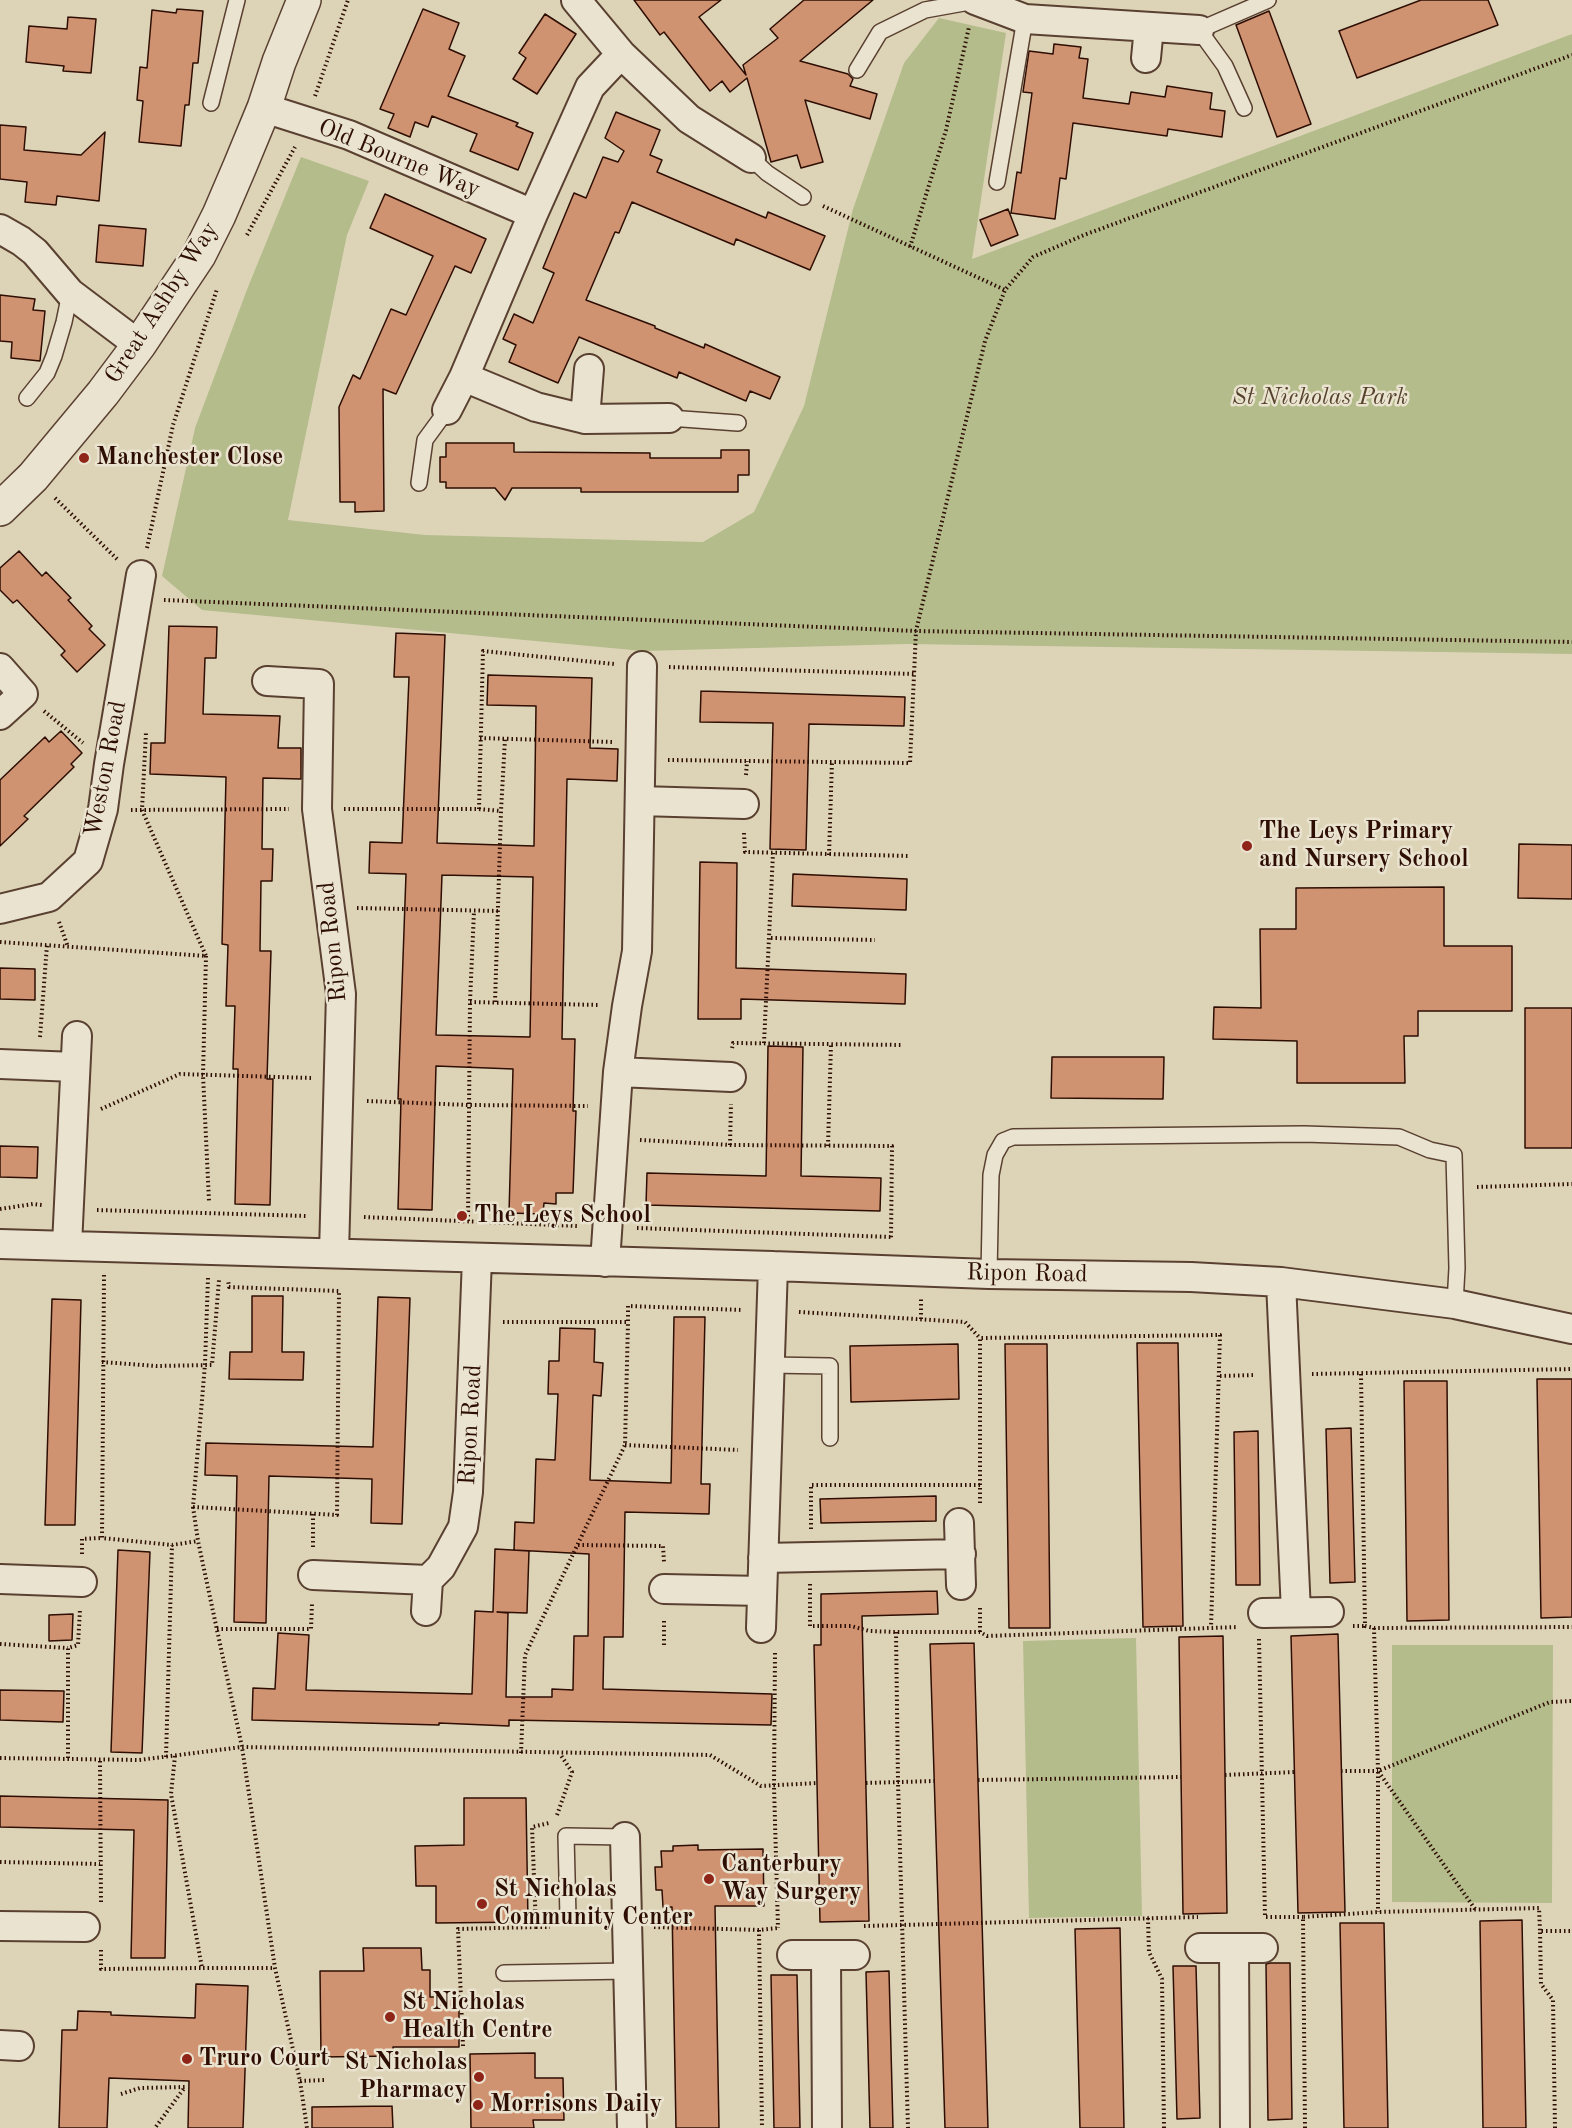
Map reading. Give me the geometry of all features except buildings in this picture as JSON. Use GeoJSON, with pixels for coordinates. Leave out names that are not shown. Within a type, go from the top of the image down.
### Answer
{"type":"FeatureCollection","features":[{"type":"Feature","properties":{"kind":"street","name":"Great Ashby Way"},"geometry":{"type":"LineString","coordinates":[[0,509],[33,477],[103,393],[139,345],[199,255],[219,215],[264,108],[279,62],[304,0]]}},
{"type":"Feature","properties":{"kind":"street"},"geometry":{"type":"LineString","coordinates":[[576,0],[621,54],[689,119],[751,158]]}},
{"type":"Feature","properties":{"kind":"street"},"geometry":{"type":"LineString","coordinates":[[975,0],[1025,19],[1198,30]]}},
{"type":"Feature","properties":{"kind":"street"},"geometry":{"type":"LineString","coordinates":[[1146,58],[1149,27]]}},
{"type":"Feature","properties":{"kind":"street"},"geometry":{"type":"LineString","coordinates":[[447,410],[464,377],[590,87],[621,54]]}},
{"type":"Feature","properties":{"kind":"street","name":"Old Bourne Way"},"geometry":{"type":"LineString","coordinates":[[264,108],[349,135],[533,214]]}},
{"type":"Feature","properties":{"kind":"street"},"geometry":{"type":"LineString","coordinates":[[0,229],[35,252],[70,293],[139,345]]}},
{"type":"Feature","properties":{"kind":"street"},"geometry":{"type":"LineString","coordinates":[[585,419],[589,369]]}},
{"type":"Feature","properties":{"kind":"street"},"geometry":{"type":"LineString","coordinates":[[464,377],[536,407],[585,419],[669,418]]}},
{"type":"Feature","properties":{"kind":"street","name":"Weston Road"},"geometry":{"type":"LineString","coordinates":[[0,909],[49,897],[88,861],[103,809],[139,585]]}},
{"type":"Feature","properties":{"kind":"street"},"geometry":{"type":"LineString","coordinates":[[605,1262],[618,1072],[637,951],[642,666]]}},
{"type":"Feature","properties":{"kind":"street"},"geometry":{"type":"LineString","coordinates":[[0,668],[23,694],[0,715]]}},
{"type":"Feature","properties":{"kind":"street","name":"Ripon Road"},"geometry":{"type":"LineString","coordinates":[[267,681],[319,684],[317,809],[341,994],[333,1253]]}},
{"type":"Feature","properties":{"kind":"street"},"geometry":{"type":"LineString","coordinates":[[640,801],[744,804]]}},
{"type":"Feature","properties":{"kind":"street"},"geometry":{"type":"LineString","coordinates":[[67,1245],[82,1209],[75,1067],[77,1036]]}},
{"type":"Feature","properties":{"kind":"street"},"geometry":{"type":"LineString","coordinates":[[0,1064],[75,1067]]}},
{"type":"Feature","properties":{"kind":"street"},"geometry":{"type":"LineString","coordinates":[[618,1072],[731,1077]]}},
{"type":"Feature","properties":{"kind":"street","name":"Ripon Road"},"geometry":{"type":"LineString","coordinates":[[0,1244],[989,1274],[1191,1277],[1281,1282],[1455,1304],[1572,1329]]}},
{"type":"Feature","properties":{"kind":"street","name":"Ripon Road"},"geometry":{"type":"LineString","coordinates":[[428,1580],[441,1567],[463,1527],[468,1492],[477,1258]]}},
{"type":"Feature","properties":{"kind":"street"},"geometry":{"type":"LineString","coordinates":[[761,1628],[765,1451],[773,1266]]}},
{"type":"Feature","properties":{"kind":"street"},"geometry":{"type":"LineString","coordinates":[[1281,1282],[1296,1612]]}},
{"type":"Feature","properties":{"kind":"street"},"geometry":{"type":"LineString","coordinates":[[970,1516],[961,1554],[971,1592]]}},
{"type":"Feature","properties":{"kind":"street"},"geometry":{"type":"LineString","coordinates":[[763,1558],[961,1554]]}},
{"type":"Feature","properties":{"kind":"street"},"geometry":{"type":"LineString","coordinates":[[313,1575],[428,1580],[426,1611]]}},
{"type":"Feature","properties":{"kind":"street"},"geometry":{"type":"LineString","coordinates":[[0,1579],[82,1582]]}},
{"type":"Feature","properties":{"kind":"street"},"geometry":{"type":"LineString","coordinates":[[664,1589],[762,1591]]}},
{"type":"Feature","properties":{"kind":"street"},"geometry":{"type":"LineString","coordinates":[[1256,1626],[1296,1612],[1336,1619]]}},
{"type":"Feature","properties":{"kind":"street"},"geometry":{"type":"LineString","coordinates":[[625,1837],[632,2128]]}},
{"type":"Feature","properties":{"kind":"street"},"geometry":{"type":"LineString","coordinates":[[0,1926],[95,1927]]}},
{"type":"Feature","properties":{"kind":"street"},"geometry":{"type":"LineString","coordinates":[[790,1941],[826,1956],[855,1955]]}},
{"type":"Feature","properties":{"kind":"street"},"geometry":{"type":"LineString","coordinates":[[1200,1948],[1263,1948]]}},
{"type":"Feature","properties":{"kind":"street"},"geometry":{"type":"LineString","coordinates":[[1233,1949],[1235,2128]]}},
{"type":"Feature","properties":{"kind":"street"},"geometry":{"type":"LineString","coordinates":[[826,1956],[827,2128]]}},
{"type":"Feature","properties":{"kind":"lane"},"geometry":{"type":"LineString","coordinates":[[211,103],[237,0]]}},
{"type":"Feature","properties":{"kind":"lane"},"geometry":{"type":"LineString","coordinates":[[857,70],[880,32],[925,10],[975,0]]}},
{"type":"Feature","properties":{"kind":"lane"},"geometry":{"type":"LineString","coordinates":[[1244,108],[1225,66],[1198,30],[1268,0]]}},
{"type":"Feature","properties":{"kind":"lane"},"geometry":{"type":"LineString","coordinates":[[997,182],[1025,19]]}},
{"type":"Feature","properties":{"kind":"lane"},"geometry":{"type":"LineString","coordinates":[[751,158],[767,173],[803,197]]}},
{"type":"Feature","properties":{"kind":"lane"},"geometry":{"type":"LineString","coordinates":[[27,398],[47,373],[54,356],[70,293]]}},
{"type":"Feature","properties":{"kind":"lane"},"geometry":{"type":"LineString","coordinates":[[419,483],[425,440],[447,410]]}},
{"type":"Feature","properties":{"kind":"lane"},"geometry":{"type":"LineString","coordinates":[[669,418],[738,423]]}},
{"type":"Feature","properties":{"kind":"lane"},"geometry":{"type":"LineString","coordinates":[[989,1274],[991,1175],[995,1155],[1003,1141],[1013,1137],[1304,1134],[1399,1137],[1430,1150],[1454,1155],[1457,1268],[1455,1304]]}},
{"type":"Feature","properties":{"kind":"lane"},"geometry":{"type":"LineString","coordinates":[[769,1365],[830,1366],[830,1438]]}},
{"type":"Feature","properties":{"kind":"lane"},"geometry":{"type":"LineString","coordinates":[[564,1922],[566,1836],[625,1837]]}},
{"type":"Feature","properties":{"kind":"lane"},"geometry":{"type":"LineString","coordinates":[[504,1973],[629,1971]]}},
{"type":"Feature","properties":{"kind":"path"},"geometry":{"type":"LineString","coordinates":[[242,243],[307,121],[348,0]]}},
{"type":"Feature","properties":{"kind":"path"},"geometry":{"type":"LineString","coordinates":[[910,247],[946,130],[975,0]]}},
{"type":"Feature","properties":{"kind":"path"},"geometry":{"type":"LineString","coordinates":[[480,738],[747,760],[910,762],[916,631],[985,340],[1005,290],[1033,257],[1084,235],[1572,55]]}},
{"type":"Feature","properties":{"kind":"path"},"geometry":{"type":"LineString","coordinates":[[803,197],[1005,290]]}},
{"type":"Feature","properties":{"kind":"path"},"geometry":{"type":"LineString","coordinates":[[139,585],[173,425],[214,294],[220,284]]}},
{"type":"Feature","properties":{"kind":"path"},"geometry":{"type":"LineString","coordinates":[[33,477],[139,585],[166,601],[916,631],[1572,642]]}},
{"type":"Feature","properties":{"kind":"path"},"geometry":{"type":"LineString","coordinates":[[23,694],[109,764]]}},
{"type":"Feature","properties":{"kind":"path"},"geometry":{"type":"LineString","coordinates":[[495,1002],[505,739]]}},
{"type":"Feature","properties":{"kind":"path"},"geometry":{"type":"LineString","coordinates":[[747,760],[744,804],[745,852],[910,856]]}},
{"type":"Feature","properties":{"kind":"path"},"geometry":{"type":"LineString","coordinates":[[829,855],[832,761]]}},
{"type":"Feature","properties":{"kind":"path"},"geometry":{"type":"LineString","coordinates":[[142,810],[206,956],[203,1075],[209,1201]]}},
{"type":"Feature","properties":{"kind":"path"},"geometry":{"type":"LineString","coordinates":[[764,1043],[771,938],[773,853]]}},
{"type":"Feature","properties":{"kind":"path"},"geometry":{"type":"LineString","coordinates":[[330,908],[498,911]]}},
{"type":"Feature","properties":{"kind":"path"},"geometry":{"type":"LineString","coordinates":[[468,1221],[468,1105],[474,911]]}},
{"type":"Feature","properties":{"kind":"path"},"geometry":{"type":"LineString","coordinates":[[771,938],[875,940]]}},
{"type":"Feature","properties":{"kind":"path"},"geometry":{"type":"LineString","coordinates":[[0,942],[206,956]]}},
{"type":"Feature","properties":{"kind":"path"},"geometry":{"type":"LineString","coordinates":[[37,1066],[47,945]]}},
{"type":"Feature","properties":{"kind":"path"},"geometry":{"type":"LineString","coordinates":[[470,1002],[627,1006]]}},
{"type":"Feature","properties":{"kind":"path"},"geometry":{"type":"LineString","coordinates":[[733,1042],[903,1046]]}},
{"type":"Feature","properties":{"kind":"path"},"geometry":{"type":"LineString","coordinates":[[828,1146],[831,1044]]}},
{"type":"Feature","properties":{"kind":"path"},"geometry":{"type":"LineString","coordinates":[[101,1109],[180,1074],[468,1105],[615,1106]]}},
{"type":"Feature","properties":{"kind":"path"},"geometry":{"type":"LineString","coordinates":[[613,1138],[730,1145],[892,1146],[890,1271]]}},
{"type":"Feature","properties":{"kind":"path"},"geometry":{"type":"LineString","coordinates":[[1455,1186],[1572,1184]]}},
{"type":"Feature","properties":{"kind":"path"},"geometry":{"type":"LineString","coordinates":[[82,1209],[97,1199]]}},
{"type":"Feature","properties":{"kind":"path"},"geometry":{"type":"LineString","coordinates":[[0,1209],[33,1204],[82,1209],[891,1237]]}},
{"type":"Feature","properties":{"kind":"path"},"geometry":{"type":"LineString","coordinates":[[102,1538],[104,1247]]}},
{"type":"Feature","properties":{"kind":"path"},"geometry":{"type":"LineString","coordinates":[[208,1274],[205,1365],[193,1508],[242,1747],[275,1968],[300,2081],[307,2128]]}},
{"type":"Feature","properties":{"kind":"path"},"geometry":{"type":"LineString","coordinates":[[102,1362],[156,1366],[212,1365],[219,1274]]}},
{"type":"Feature","properties":{"kind":"path"},"geometry":{"type":"LineString","coordinates":[[193,1508],[337,1515],[339,1291],[230,1287],[227,1274]]}},
{"type":"Feature","properties":{"kind":"path"},"geometry":{"type":"LineString","coordinates":[[520,1753],[525,1655],[625,1445],[628,1306],[965,1322],[980,1338],[970,1516]]}},
{"type":"Feature","properties":{"kind":"path"},"geometry":{"type":"LineString","coordinates":[[475,1322],[628,1322]]}},
{"type":"Feature","properties":{"kind":"path"},"geometry":{"type":"LineString","coordinates":[[980,1338],[1220,1335],[1212,1627]]}},
{"type":"Feature","properties":{"kind":"path"},"geometry":{"type":"LineString","coordinates":[[1220,1376],[1572,1369]]}},
{"type":"Feature","properties":{"kind":"path"},"geometry":{"type":"LineString","coordinates":[[1361,1374],[1365,1626]]}},
{"type":"Feature","properties":{"kind":"path"},"geometry":{"type":"LineString","coordinates":[[625,1445],[765,1451]]}},
{"type":"Feature","properties":{"kind":"path"},"geometry":{"type":"LineString","coordinates":[[217,1629],[311,1629],[313,1514]]}},
{"type":"Feature","properties":{"kind":"path"},"geometry":{"type":"LineString","coordinates":[[0,1644],[68,1648],[78,1646],[82,1539],[102,1538],[172,1545],[198,1541]]}},
{"type":"Feature","properties":{"kind":"path"},"geometry":{"type":"LineString","coordinates":[[166,1757],[172,1545]]}},
{"type":"Feature","properties":{"kind":"path"},"geometry":{"type":"LineString","coordinates":[[971,1592],[980,1632]]}},
{"type":"Feature","properties":{"kind":"path"},"geometry":{"type":"LineString","coordinates":[[1336,1619],[1374,1628],[1572,1627]]}},
{"type":"Feature","properties":{"kind":"path"},"geometry":{"type":"LineString","coordinates":[[908,2128],[896,1632],[980,1632],[987,1636],[1256,1626],[1266,1917]]}},
{"type":"Feature","properties":{"kind":"path"},"geometry":{"type":"LineString","coordinates":[[761,1628],[775,1630],[774,1785],[778,1928],[790,1941]]}},
{"type":"Feature","properties":{"kind":"path"},"geometry":{"type":"LineString","coordinates":[[1374,1628],[1378,1771],[1378,1912]]}},
{"type":"Feature","properties":{"kind":"path"},"geometry":{"type":"LineString","coordinates":[[68,1648],[68,1758]]}},
{"type":"Feature","properties":{"kind":"path"},"geometry":{"type":"LineString","coordinates":[[1341,1771],[1378,1771],[1550,1702],[1572,1701]]}},
{"type":"Feature","properties":{"kind":"path"},"geometry":{"type":"LineString","coordinates":[[0,1758],[139,1760],[242,1747],[710,1755],[761,1785],[817,1783]]}},
{"type":"Feature","properties":{"kind":"path"},"geometry":{"type":"LineString","coordinates":[[536,1928],[532,1827],[555,1822],[572,1772],[560,1753]]}},
{"type":"Feature","properties":{"kind":"path"},"geometry":{"type":"LineString","coordinates":[[175,1756],[171,1794],[202,1968]]}},
{"type":"Feature","properties":{"kind":"path"},"geometry":{"type":"LineString","coordinates":[[100,1761],[100,1864],[95,1927],[101,1969],[275,1968]]}},
{"type":"Feature","properties":{"kind":"path"},"geometry":{"type":"LineString","coordinates":[[1378,1771],[1475,1909]]}},
{"type":"Feature","properties":{"kind":"path"},"geometry":{"type":"LineString","coordinates":[[1225,1775],[1295,1772]]}},
{"type":"Feature","properties":{"kind":"path"},"geometry":{"type":"LineString","coordinates":[[978,1780],[1181,1777]]}},
{"type":"Feature","properties":{"kind":"path"},"geometry":{"type":"LineString","coordinates":[[866,1783],[934,1781]]}},
{"type":"Feature","properties":{"kind":"path"},"geometry":{"type":"LineString","coordinates":[[0,1862],[100,1864]]}},
{"type":"Feature","properties":{"kind":"path"},"geometry":{"type":"LineString","coordinates":[[1255,1917],[1539,1908],[1541,1984],[1553,2000],[1555,2128]]}},
{"type":"Feature","properties":{"kind":"path"},"geometry":{"type":"LineString","coordinates":[[859,1926],[1201,1917]]}},
{"type":"Feature","properties":{"kind":"path"},"geometry":{"type":"LineString","coordinates":[[1303,1917],[1305,2128]]}},
{"type":"Feature","properties":{"kind":"path"},"geometry":{"type":"LineString","coordinates":[[1148,1918],[1149,1952],[1162,1979],[1164,2128]]}},
{"type":"Feature","properties":{"kind":"path"},"geometry":{"type":"LineString","coordinates":[[463,2046],[458,1929],[536,1928],[564,1922]]}},
{"type":"Feature","properties":{"kind":"path"},"geometry":{"type":"LineString","coordinates":[[628,1926],[759,1930],[778,1928]]}},
{"type":"Feature","properties":{"kind":"path"},"geometry":{"type":"LineString","coordinates":[[759,1930],[762,2128]]}},
{"type":"Feature","properties":{"kind":"path"},"geometry":{"type":"LineString","coordinates":[[1540,1931],[1572,1931]]}},
{"type":"Feature","properties":{"kind":"path"},"geometry":{"type":"LineString","coordinates":[[300,2081],[325,2080]]}},
{"type":"Feature","properties":{"kind":"path"},"geometry":{"type":"LineString","coordinates":[[121,2094],[140,2088],[185,2087],[156,2128]]}},
{"type":"Feature","properties":{"kind":"green space","name":"St Nicholas Park"},"geometry":{"type":"Polygon","coordinates":[[[939,18],[1006,33],[972,259],[1572,34],[1572,654],[907,644],[643,651],[202,610],[162,576],[195,428],[248,287],[301,157],[369,181],[347,235],[288,520],[425,535],[703,542],[754,512],[804,406],[853,209],[904,63],[939,18]]]}},
{"type":"Feature","properties":{"kind":"green space"},"geometry":{"type":"Polygon","coordinates":[[[1136,1638],[1142,1916],[1029,1918],[1023,1641],[1136,1638]]]}},
{"type":"Feature","properties":{"kind":"green space"},"geometry":{"type":"Polygon","coordinates":[[[1392,1645],[1553,1645],[1552,1903],[1392,1902],[1392,1645]]]}},
{"type":"Feature","properties":{"kind":"place","name":"Manchester Close"},"geometry":{"type":"Point","coordinates":[84,458]}},
{"type":"Feature","properties":{"kind":"place","name":"The Leys Primary and Nursery School"},"geometry":{"type":"Point","coordinates":[1247,846]}},
{"type":"Feature","properties":{"kind":"place","name":"The Leys School"},"geometry":{"type":"Point","coordinates":[462,1216]}},
{"type":"Feature","properties":{"kind":"place","name":"Canterbury Way Surgery"},"geometry":{"type":"Point","coordinates":[709,1879]}},
{"type":"Feature","properties":{"kind":"place","name":"St Nicholas Community Center"},"geometry":{"type":"Point","coordinates":[482,1904]}},
{"type":"Feature","properties":{"kind":"place","name":"St Nicholas Health Centre"},"geometry":{"type":"Point","coordinates":[390,2017]}},
{"type":"Feature","properties":{"kind":"place","name":"Truro Court"},"geometry":{"type":"Point","coordinates":[187,2059]}},
{"type":"Feature","properties":{"kind":"place","name":"St Nicholas Pharmacy"},"geometry":{"type":"Point","coordinates":[479,2077]}},
{"type":"Feature","properties":{"kind":"place","name":"Morrisons Daily"},"geometry":{"type":"Point","coordinates":[478,2105]}}]}
